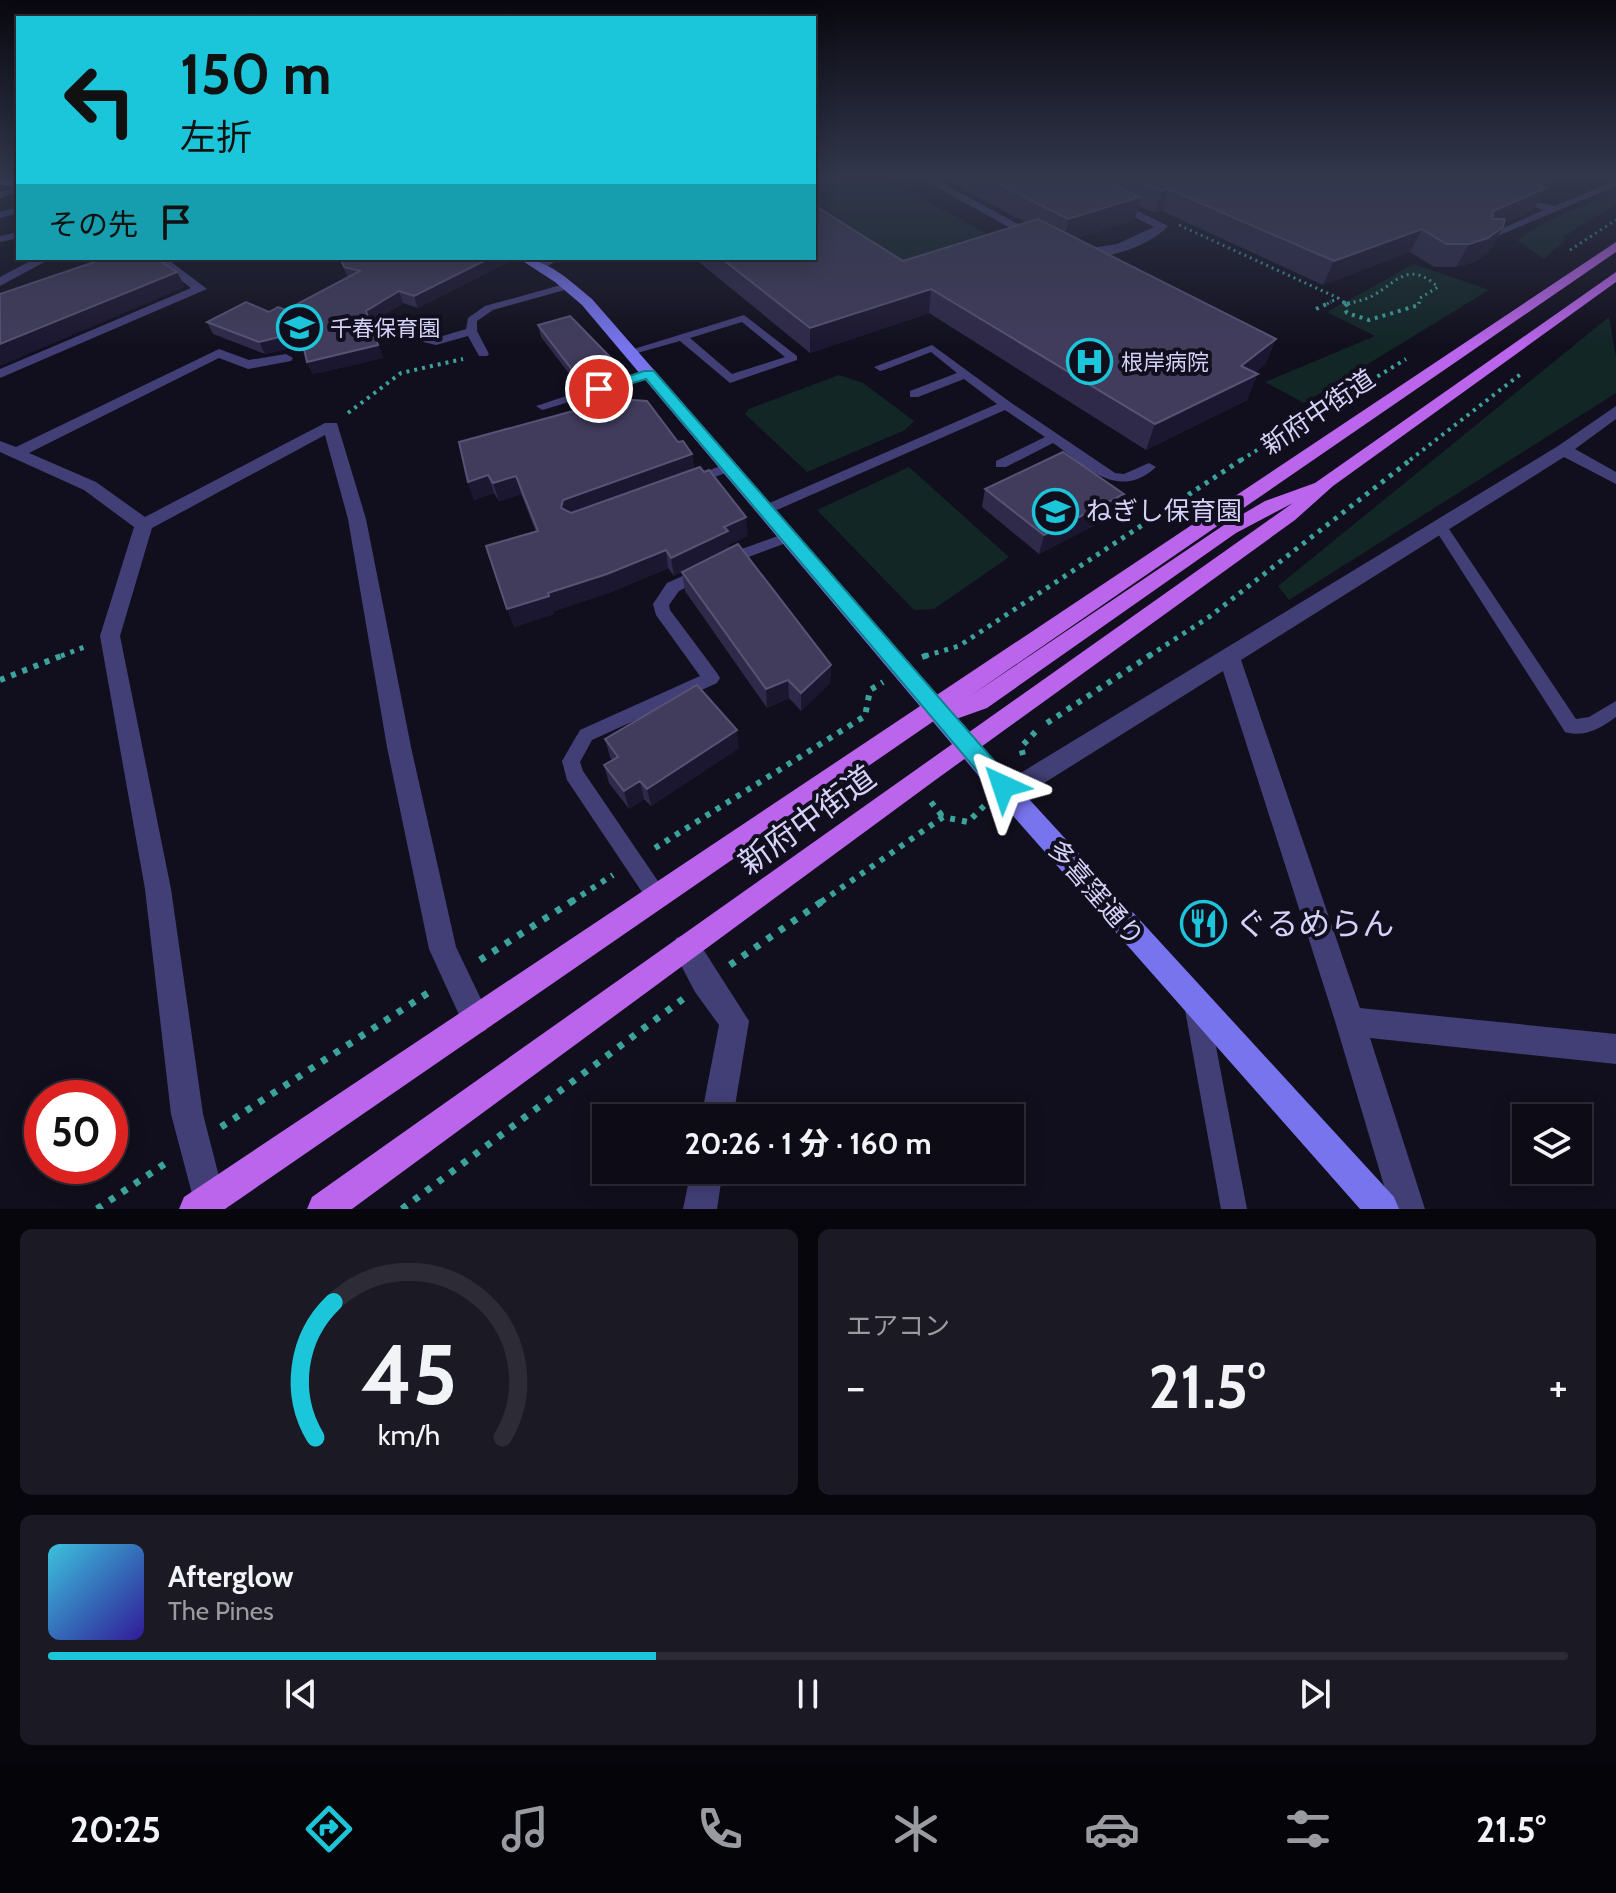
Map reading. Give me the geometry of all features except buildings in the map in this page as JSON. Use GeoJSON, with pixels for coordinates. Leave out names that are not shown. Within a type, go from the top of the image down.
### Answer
{"type":"FeatureCollection","features":[{"type":"Feature","properties":{"kind":"main road","name":"新府中街道"},"geometry":{"type":"LineString","coordinates":[[203,1205],[1616,246]]}},
{"type":"Feature","properties":{"kind":"main road","name":"多喜窪通り"},"geometry":{"type":"LineString","coordinates":[[539,261],[568,286],[649,373],[1008,793],[1196,1006],[1382,1209]]}},
{"type":"Feature","properties":{"kind":"main road","name":"新府中街道"},"geometry":{"type":"LineString","coordinates":[[324,1209],[966,745],[1289,516],[1327,482],[1616,276]]}},
{"type":"Feature","properties":{"kind":"main road","name":"新府中街道"},"geometry":{"type":"LineString","coordinates":[[934,707],[959,709],[979,702],[1230,529],[1271,505],[1327,482]]}},
{"type":"Feature","properties":{"kind":"street"},"geometry":{"type":"LineString","coordinates":[[1032,234],[1046,242]]}},
{"type":"Feature","properties":{"kind":"street"},"geometry":{"type":"LineString","coordinates":[[1059,249],[1093,254],[1152,234]]}},
{"type":"Feature","properties":{"kind":"street"},"geometry":{"type":"LineString","coordinates":[[0,282],[42,260]]}},
{"type":"Feature","properties":{"kind":"street"},"geometry":{"type":"LineString","coordinates":[[0,374],[200,289],[161,260]]}},
{"type":"Feature","properties":{"kind":"street"},"geometry":{"type":"LineString","coordinates":[[8,449],[219,353],[248,365],[286,358]]}},
{"type":"Feature","properties":{"kind":"street"},"geometry":{"type":"LineString","coordinates":[[1008,793],[1564,450],[1616,411]]}},
{"type":"Feature","properties":{"kind":"street"},"geometry":{"type":"LineString","coordinates":[[203,1205],[187,1114],[158,889],[110,636],[144,525],[331,426],[357,519],[399,747],[443,949],[476,1020]]}},
{"type":"Feature","properties":{"kind":"street"},"geometry":{"type":"LineString","coordinates":[[8,449],[90,486],[144,525]]}},
{"type":"Feature","properties":{"kind":"street"},"geometry":{"type":"LineString","coordinates":[[1564,450],[1616,479]]}},
{"type":"Feature","properties":{"kind":"street"},"geometry":{"type":"LineString","coordinates":[[1229,655],[1350,1021],[1408,1209]]}},
{"type":"Feature","properties":{"kind":"street"},"geometry":{"type":"LineString","coordinates":[[686,948],[705,982],[734,1021],[719,1104]]}},
{"type":"Feature","properties":{"kind":"street"},"geometry":{"type":"LineString","coordinates":[[1350,1021],[1615,1051]]}},
{"type":"Feature","properties":{"kind":"street"},"geometry":{"type":"LineString","coordinates":[[700,1209],[704,1184]]}},
{"type":"Feature","properties":{"kind":"lane"},"geometry":{"type":"LineString","coordinates":[[1485,238],[1494,234]]}},
{"type":"Feature","properties":{"kind":"lane"},"geometry":{"type":"LineString","coordinates":[[483,354],[471,331],[472,320],[489,308],[568,286]]}},
{"type":"Feature","properties":{"kind":"lane"},"geometry":{"type":"LineString","coordinates":[[630,352],[744,318],[793,358],[730,379],[683,337]]}},
{"type":"Feature","properties":{"kind":"lane"},"geometry":{"type":"LineString","coordinates":[[359,338],[390,331],[436,342],[471,331]]}},
{"type":"Feature","properties":{"kind":"lane"},"geometry":{"type":"LineString","coordinates":[[880,367],[932,348],[1006,405],[1111,477],[1126,479],[1149,467]]}},
{"type":"Feature","properties":{"kind":"lane"},"geometry":{"type":"LineString","coordinates":[[542,406],[649,373]]}},
{"type":"Feature","properties":{"kind":"lane"},"geometry":{"type":"LineString","coordinates":[[914,394],[966,374]]}},
{"type":"Feature","properties":{"kind":"lane"},"geometry":{"type":"LineString","coordinates":[[765,510],[1006,405]]}},
{"type":"Feature","properties":{"kind":"lane"},"geometry":{"type":"LineString","coordinates":[[1001,464],[1054,438]]}},
{"type":"Feature","properties":{"kind":"lane"},"geometry":{"type":"LineString","coordinates":[[676,487],[729,467]]}},
{"type":"Feature","properties":{"kind":"lane"},"geometry":{"type":"LineString","coordinates":[[1440,526],[1571,727],[1593,724],[1616,708]]}},
{"type":"Feature","properties":{"kind":"lane"},"geometry":{"type":"LineString","coordinates":[[657,897],[574,774],[571,761],[586,735],[711,678],[662,611],[662,599],[673,587],[728,559],[789,537]]}},
{"type":"Feature","properties":{"kind":"lane"},"geometry":{"type":"LineString","coordinates":[[1196,1006],[1234,1209]]}},
{"type":"Feature","properties":{"kind":"path"},"geometry":{"type":"LineString","coordinates":[[1200,234],[1347,304]]}},
{"type":"Feature","properties":{"kind":"path"},"geometry":{"type":"LineString","coordinates":[[1560,258],[1591,234]]}},
{"type":"Feature","properties":{"kind":"path"},"geometry":{"type":"LineString","coordinates":[[1398,275],[1424,275],[1438,287],[1420,298],[1419,305],[1411,309],[1395,310],[1369,320],[1347,313],[1344,308],[1347,304],[1371,296],[1398,275]]}},
{"type":"Feature","properties":{"kind":"path"},"geometry":{"type":"LineString","coordinates":[[1316,309],[1338,298]]}},
{"type":"Feature","properties":{"kind":"path"},"geometry":{"type":"LineString","coordinates":[[927,653],[959,646],[1258,449],[1419,351]]}},
{"type":"Feature","properties":{"kind":"path"},"geometry":{"type":"LineString","coordinates":[[331,426],[401,373],[483,354]]}},
{"type":"Feature","properties":{"kind":"path"},"geometry":{"type":"LineString","coordinates":[[1025,763],[1021,747],[1038,729],[1209,617],[1530,367]]}},
{"type":"Feature","properties":{"kind":"path"},"geometry":{"type":"LineString","coordinates":[[0,680],[110,636]]}},
{"type":"Feature","properties":{"kind":"path"},"geometry":{"type":"LineString","coordinates":[[97,1209],[455,975],[865,716],[870,690]]}},
{"type":"Feature","properties":{"kind":"green space"},"geometry":{"type":"Polygon","coordinates":[[[834,234],[989,234],[1010,246],[904,279],[834,234]]]}},
{"type":"Feature","properties":{"kind":"green space"},"geometry":{"type":"Polygon","coordinates":[[[1525,234],[1567,234],[1544,259],[1517,240],[1525,234]]]}},
{"type":"Feature","properties":{"kind":"green space"},"geometry":{"type":"Polygon","coordinates":[[[1414,264],[1489,290],[1304,403],[1265,382],[1375,336],[1327,312],[1414,264]]]}},
{"type":"Feature","properties":{"kind":"green space"},"geometry":{"type":"Polygon","coordinates":[[[1609,317],[1616,357],[1616,393],[1289,600],[1278,586],[1609,317]]]}},
{"type":"Feature","properties":{"kind":"green space"},"geometry":{"type":"Polygon","coordinates":[[[839,375],[863,383],[914,421],[905,430],[807,472],[745,414],[749,409],[839,375]]]}},
{"type":"Feature","properties":{"kind":"green space"},"geometry":{"type":"Polygon","coordinates":[[[909,467],[1009,557],[934,609],[914,610],[817,510],[909,467]]]}},
{"type":"Feature","properties":{"kind":"place","name":"千春保育園"},"geometry":{"type":"Point","coordinates":[299,328]}},
{"type":"Feature","properties":{"kind":"place","name":"根岸病院"},"geometry":{"type":"Point","coordinates":[1090,362]}},
{"type":"Feature","properties":{"kind":"place","name":"ねぎし保育園"},"geometry":{"type":"Point","coordinates":[1055,511]}},
{"type":"Feature","properties":{"kind":"place","name":"ぐるめらん"},"geometry":{"type":"Point","coordinates":[1204,924]}},
{"type":"Feature","properties":{"kind":"route"},"geometry":{"type":"LineString","coordinates":[[599,389],[649,373],[1003,786]]}}]}
